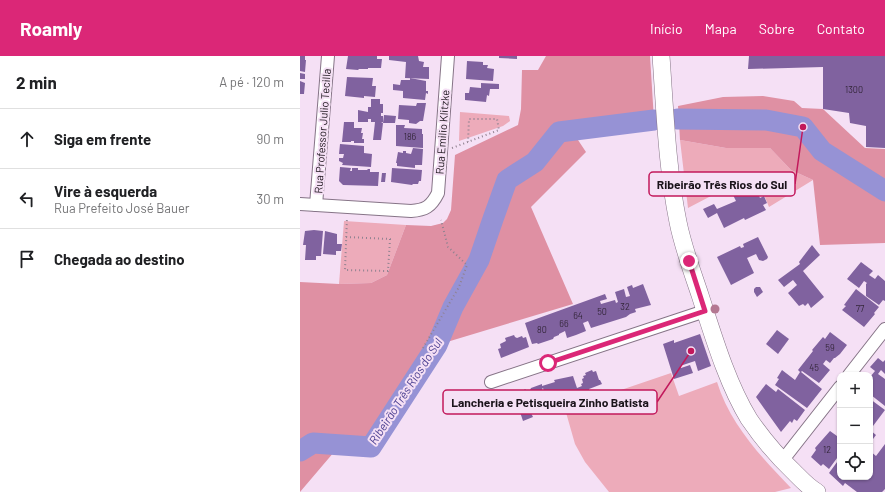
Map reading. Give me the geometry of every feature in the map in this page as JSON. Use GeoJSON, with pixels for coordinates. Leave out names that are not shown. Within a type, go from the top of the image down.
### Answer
{"type":"FeatureCollection","features":[{"type":"Feature","properties":{"kind":"street","name":"Rua Professor Julio Tecilla"},"geometry":{"type":"LineString","coordinates":[[316,205],[328,56]]}},
{"type":"Feature","properties":{"kind":"street","name":"Rua Emilio Klitzke"},"geometry":{"type":"LineString","coordinates":[[316,205],[411,211],[421,210],[435,200],[438,193],[448,56]]}},
{"type":"Feature","properties":{"kind":"street"},"geometry":{"type":"LineString","coordinates":[[661,56],[666,124],[677,217],[684,248],[705,311],[724,365],[749,418],[764,440],[811,491]]}},
{"type":"Feature","properties":{"kind":"street"},"geometry":{"type":"LineString","coordinates":[[300,204],[316,205]]}},
{"type":"Feature","properties":{"kind":"street"},"geometry":{"type":"LineString","coordinates":[[491,382],[705,311]]}},
{"type":"Feature","properties":{"kind":"street"},"geometry":{"type":"LineString","coordinates":[[852,372],[885,329]]}},
{"type":"Feature","properties":{"kind":"street"},"geometry":{"type":"LineString","coordinates":[[782,461],[837,391]]}},
{"type":"Feature","properties":{"kind":"path"},"geometry":{"type":"LineString","coordinates":[[451,149],[499,130],[497,119],[469,119],[468,142]]}},
{"type":"Feature","properties":{"kind":"path"},"geometry":{"type":"LineString","coordinates":[[346,237],[390,239],[388,271],[345,270],[346,237],[347,218]]}},
{"type":"Feature","properties":{"kind":"path"},"geometry":{"type":"LineString","coordinates":[[424,348],[459,288],[467,265],[448,247],[441,220]]}},
{"type":"Feature","properties":{"kind":"shaded area"},"geometry":{"type":"Polygon","coordinates":[[[546,56],[650,56],[654,120],[572,131],[586,152],[531,207],[573,304],[437,345],[371,447],[340,445],[300,492],[300,282],[339,284],[371,283],[387,275],[406,225],[431,226],[443,223],[447,219],[451,210],[455,155],[518,125],[521,109],[522,70],[538,70],[546,56]]]}},
{"type":"Feature","properties":{"kind":"shaded area"},"geometry":{"type":"Polygon","coordinates":[[[763,96],[794,101],[802,108],[823,109],[865,148],[885,149],[885,243],[820,245],[813,180],[791,170],[770,148],[726,148],[680,140],[678,106],[723,97],[763,96]]]}},
{"type":"Feature","properties":{"kind":"shaded area"},"geometry":{"type":"Polygon","coordinates":[[[460,112],[509,116],[510,121],[503,126],[459,141],[460,112]]]}},
{"type":"Feature","properties":{"kind":"shaded area"},"geometry":{"type":"Polygon","coordinates":[[[680,140],[726,148],[770,148],[791,170],[813,180],[769,207],[755,173],[688,208],[680,140]]]}},
{"type":"Feature","properties":{"kind":"shaded area"},"geometry":{"type":"Polygon","coordinates":[[[344,221],[406,225],[387,275],[371,283],[339,284],[344,221]]]}},
{"type":"Feature","properties":{"kind":"shaded area"},"geometry":{"type":"Polygon","coordinates":[[[671,373],[679,396],[717,382],[738,426],[758,452],[791,488],[775,492],[609,492],[585,462],[575,444],[565,409],[671,373]]]}},
{"type":"Feature","properties":{"kind":"building"},"geometry":{"type":"Polygon","coordinates":[[[300,56],[305,56],[305,72],[300,71],[300,56]]]}},
{"type":"Feature","properties":{"kind":"building"},"geometry":{"type":"Polygon","coordinates":[[[348,56],[377,56],[377,59],[382,59],[381,68],[358,70],[346,69],[348,56]]]}},
{"type":"Feature","properties":{"kind":"building"},"geometry":{"type":"Polygon","coordinates":[[[389,56],[418,56],[419,61],[424,62],[423,67],[429,67],[429,79],[405,78],[406,62],[389,60],[389,56]]]}},
{"type":"Feature","properties":{"kind":"building"},"geometry":{"type":"Polygon","coordinates":[[[499,56],[517,56],[517,59],[499,58],[499,56]]]}},
{"type":"Feature","properties":{"kind":"building"},"geometry":{"type":"Polygon","coordinates":[[[749,56],[885,56],[885,148],[866,147],[866,126],[850,123],[849,113],[823,109],[823,67],[748,69],[749,56]]]}},
{"type":"Feature","properties":{"kind":"building"},"geometry":{"type":"Polygon","coordinates":[[[467,61],[483,62],[483,65],[488,65],[487,68],[494,69],[493,81],[466,79],[467,61]]]}},
{"type":"Feature","properties":{"kind":"building"},"geometry":{"type":"Polygon","coordinates":[[[300,73],[305,74],[305,79],[300,79],[300,73]]]}},
{"type":"Feature","properties":{"kind":"building"},"geometry":{"type":"Polygon","coordinates":[[[347,77],[373,78],[372,86],[376,86],[375,97],[364,96],[364,98],[345,96],[347,77]]]}},
{"type":"Feature","properties":{"kind":"building"},"geometry":{"type":"Polygon","coordinates":[[[410,78],[426,81],[426,91],[428,91],[428,94],[426,93],[425,100],[403,98],[403,91],[393,90],[393,84],[400,85],[401,80],[410,80],[410,78]]]}},
{"type":"Feature","properties":{"kind":"building"},"geometry":{"type":"Polygon","coordinates":[[[300,81],[305,83],[304,94],[300,94],[300,81]]]}},
{"type":"Feature","properties":{"kind":"building"},"geometry":{"type":"Polygon","coordinates":[[[481,83],[499,84],[499,89],[490,89],[486,102],[465,100],[465,93],[469,93],[470,87],[481,88],[481,83]]]}},
{"type":"Feature","properties":{"kind":"building"},"geometry":{"type":"Polygon","coordinates":[[[371,99],[380,99],[380,104],[383,104],[383,113],[381,113],[381,116],[383,116],[383,122],[381,123],[383,123],[381,140],[373,140],[375,122],[371,122],[371,119],[368,119],[368,122],[358,122],[358,110],[368,112],[368,107],[371,107],[371,99]]]}},
{"type":"Feature","properties":{"kind":"building"},"geometry":{"type":"Polygon","coordinates":[[[417,103],[426,103],[423,121],[416,124],[409,123],[409,120],[398,119],[399,105],[416,106],[417,103]]]}},
{"type":"Feature","properties":{"kind":"building"},"geometry":{"type":"Polygon","coordinates":[[[384,115],[396,116],[395,123],[383,123],[384,115]]]}},
{"type":"Feature","properties":{"kind":"building"},"geometry":{"type":"Polygon","coordinates":[[[344,122],[354,122],[354,128],[362,128],[361,133],[363,133],[362,139],[364,139],[364,143],[354,143],[354,141],[342,142],[344,122]]]}},
{"type":"Feature","properties":{"kind":"building"},"geometry":{"type":"Polygon","coordinates":[[[396,125],[405,125],[404,128],[422,129],[423,148],[396,146],[396,125]]]}},
{"type":"Feature","properties":{"kind":"building"},"geometry":{"type":"Polygon","coordinates":[[[340,144],[364,146],[364,153],[372,154],[371,167],[342,165],[343,163],[339,161],[339,158],[343,158],[344,154],[339,154],[340,144]]]}},
{"type":"Feature","properties":{"kind":"building"},"geometry":{"type":"Polygon","coordinates":[[[413,148],[423,149],[422,165],[415,165],[415,168],[397,166],[396,163],[398,152],[403,153],[403,151],[406,151],[406,153],[411,154],[413,148]]]}},
{"type":"Feature","properties":{"kind":"building"},"geometry":{"type":"Polygon","coordinates":[[[340,167],[351,168],[350,171],[352,171],[352,168],[358,168],[358,170],[370,169],[370,172],[379,172],[378,186],[343,185],[339,181],[340,167]]]}},
{"type":"Feature","properties":{"kind":"building"},"geometry":{"type":"Polygon","coordinates":[[[392,168],[422,170],[421,181],[419,181],[418,184],[412,185],[391,182],[392,168]]]}},
{"type":"Feature","properties":{"kind":"building"},"geometry":{"type":"Polygon","coordinates":[[[382,173],[386,173],[385,182],[381,182],[382,173]]]}},
{"type":"Feature","properties":{"kind":"building"},"geometry":{"type":"Polygon","coordinates":[[[753,183],[760,198],[764,196],[767,203],[763,205],[766,210],[745,220],[744,218],[724,228],[717,213],[708,218],[703,209],[714,204],[717,209],[736,201],[732,193],[753,183]]]}},
{"type":"Feature","properties":{"kind":"building"},"geometry":{"type":"Polygon","coordinates":[[[305,231],[323,231],[321,256],[316,256],[316,260],[305,260],[306,245],[303,245],[305,231]]]}},
{"type":"Feature","properties":{"kind":"building"},"geometry":{"type":"Polygon","coordinates":[[[325,231],[337,234],[337,244],[342,244],[341,251],[336,251],[336,255],[323,254],[325,231]]]}},
{"type":"Feature","properties":{"kind":"building"},"geometry":{"type":"Polygon","coordinates":[[[758,237],[768,257],[767,259],[763,261],[759,260],[756,254],[747,258],[754,273],[731,285],[717,257],[740,246],[741,248],[744,247],[743,244],[758,237]]]}},
{"type":"Feature","properties":{"kind":"building"},"geometry":{"type":"Polygon","coordinates":[[[812,245],[820,255],[803,271],[824,297],[811,308],[808,303],[805,306],[803,304],[799,306],[788,293],[797,285],[793,280],[784,287],[778,280],[800,264],[799,262],[812,245]]]}},
{"type":"Feature","properties":{"kind":"building"},"geometry":{"type":"Polygon","coordinates":[[[861,262],[873,271],[869,275],[875,279],[878,275],[885,281],[885,301],[883,300],[879,305],[866,296],[867,283],[864,281],[859,288],[847,279],[861,262]]]}},
{"type":"Feature","properties":{"kind":"building"},"geometry":{"type":"Polygon","coordinates":[[[643,284],[651,305],[635,309],[636,312],[626,317],[591,328],[588,321],[583,323],[586,331],[567,338],[565,331],[553,339],[538,344],[532,344],[525,323],[605,294],[607,299],[600,301],[601,304],[615,300],[616,303],[618,302],[615,292],[624,289],[626,297],[630,296],[627,287],[632,285],[633,288],[643,284]]]}},
{"type":"Feature","properties":{"kind":"building"},"geometry":{"type":"Polygon","coordinates":[[[756,287],[760,287],[763,292],[757,297],[754,292],[756,287]]]}},
{"type":"Feature","properties":{"kind":"building"},"geometry":{"type":"Polygon","coordinates":[[[856,289],[879,307],[864,327],[842,310],[856,289]]]}},
{"type":"Feature","properties":{"kind":"building"},"geometry":{"type":"Polygon","coordinates":[[[777,330],[789,339],[778,354],[766,344],[777,330]]]}},
{"type":"Feature","properties":{"kind":"building"},"geometry":{"type":"Polygon","coordinates":[[[830,332],[847,345],[830,363],[826,360],[823,364],[830,370],[819,383],[802,371],[801,372],[822,389],[807,408],[775,385],[779,379],[777,378],[782,370],[795,380],[800,372],[798,370],[813,351],[812,350],[823,337],[825,339],[830,332]]]}},
{"type":"Feature","properties":{"kind":"building"},"geometry":{"type":"Polygon","coordinates":[[[700,334],[711,366],[698,371],[695,361],[680,366],[681,368],[690,365],[693,373],[674,379],[663,344],[674,340],[674,343],[700,334]]]}},
{"type":"Feature","properties":{"kind":"building"},"geometry":{"type":"Polygon","coordinates":[[[514,335],[517,338],[522,336],[523,338],[526,337],[529,347],[501,358],[498,349],[501,348],[500,344],[506,341],[505,338],[514,335]]]}},
{"type":"Feature","properties":{"kind":"building"},"geometry":{"type":"Polygon","coordinates":[[[878,358],[883,362],[885,360],[885,374],[881,370],[878,374],[885,379],[885,406],[873,397],[873,373],[875,371],[870,367],[878,358]]]}},
{"type":"Feature","properties":{"kind":"building"},"geometry":{"type":"Polygon","coordinates":[[[592,370],[593,372],[596,371],[602,384],[589,390],[578,392],[579,394],[567,398],[569,405],[551,411],[543,388],[542,389],[548,407],[531,413],[533,417],[523,421],[519,409],[523,408],[521,401],[517,398],[525,389],[531,395],[531,388],[542,384],[542,386],[555,382],[554,380],[573,376],[577,388],[582,386],[582,379],[584,378],[583,376],[586,375],[585,373],[592,370]]]}},
{"type":"Feature","properties":{"kind":"building"},"geometry":{"type":"Polygon","coordinates":[[[766,384],[776,392],[778,389],[805,410],[797,421],[794,419],[792,423],[790,421],[781,432],[756,397],[766,384]]]}},
{"type":"Feature","properties":{"kind":"building"},"geometry":{"type":"Polygon","coordinates":[[[873,401],[885,410],[873,426],[873,401]]]}},
{"type":"Feature","properties":{"kind":"building"},"geometry":{"type":"Polygon","coordinates":[[[830,431],[837,436],[837,458],[829,469],[823,464],[821,466],[811,457],[816,450],[815,448],[830,431]]]}},
{"type":"Feature","properties":{"kind":"building"},"geometry":{"type":"Polygon","coordinates":[[[885,444],[885,489],[882,492],[857,492],[845,483],[843,486],[829,473],[837,462],[837,480],[873,480],[873,454],[876,456],[885,444]]]}},
{"type":"Feature","properties":{"kind":"waterway","name":"Ribeirão Três Rios do Sul"},"geometry":{"type":"LineString","coordinates":[[677,119],[766,120],[803,127],[822,151],[885,191]]}},
{"type":"Feature","properties":{"kind":"waterway","name":"Ribeirão Três Rios do Sul"},"geometry":{"type":"LineString","coordinates":[[300,451],[313,443],[371,447],[437,345],[453,307],[479,260],[507,180],[535,162],[559,132],[654,120]]}},
{"type":"Feature","properties":{"kind":"place","name":"Ribeirão Três Rios do Sul"},"geometry":{"type":"Point","coordinates":[803,127]}},
{"type":"Feature","properties":{"kind":"place","name":"Lancheria e Petisqueira Zinho Batista"},"geometry":{"type":"Point","coordinates":[691,351]}},
{"type":"Feature","properties":{"kind":"route"},"geometry":{"type":"LineString","coordinates":[[548,363],[705,311],[689,261]]}}]}
